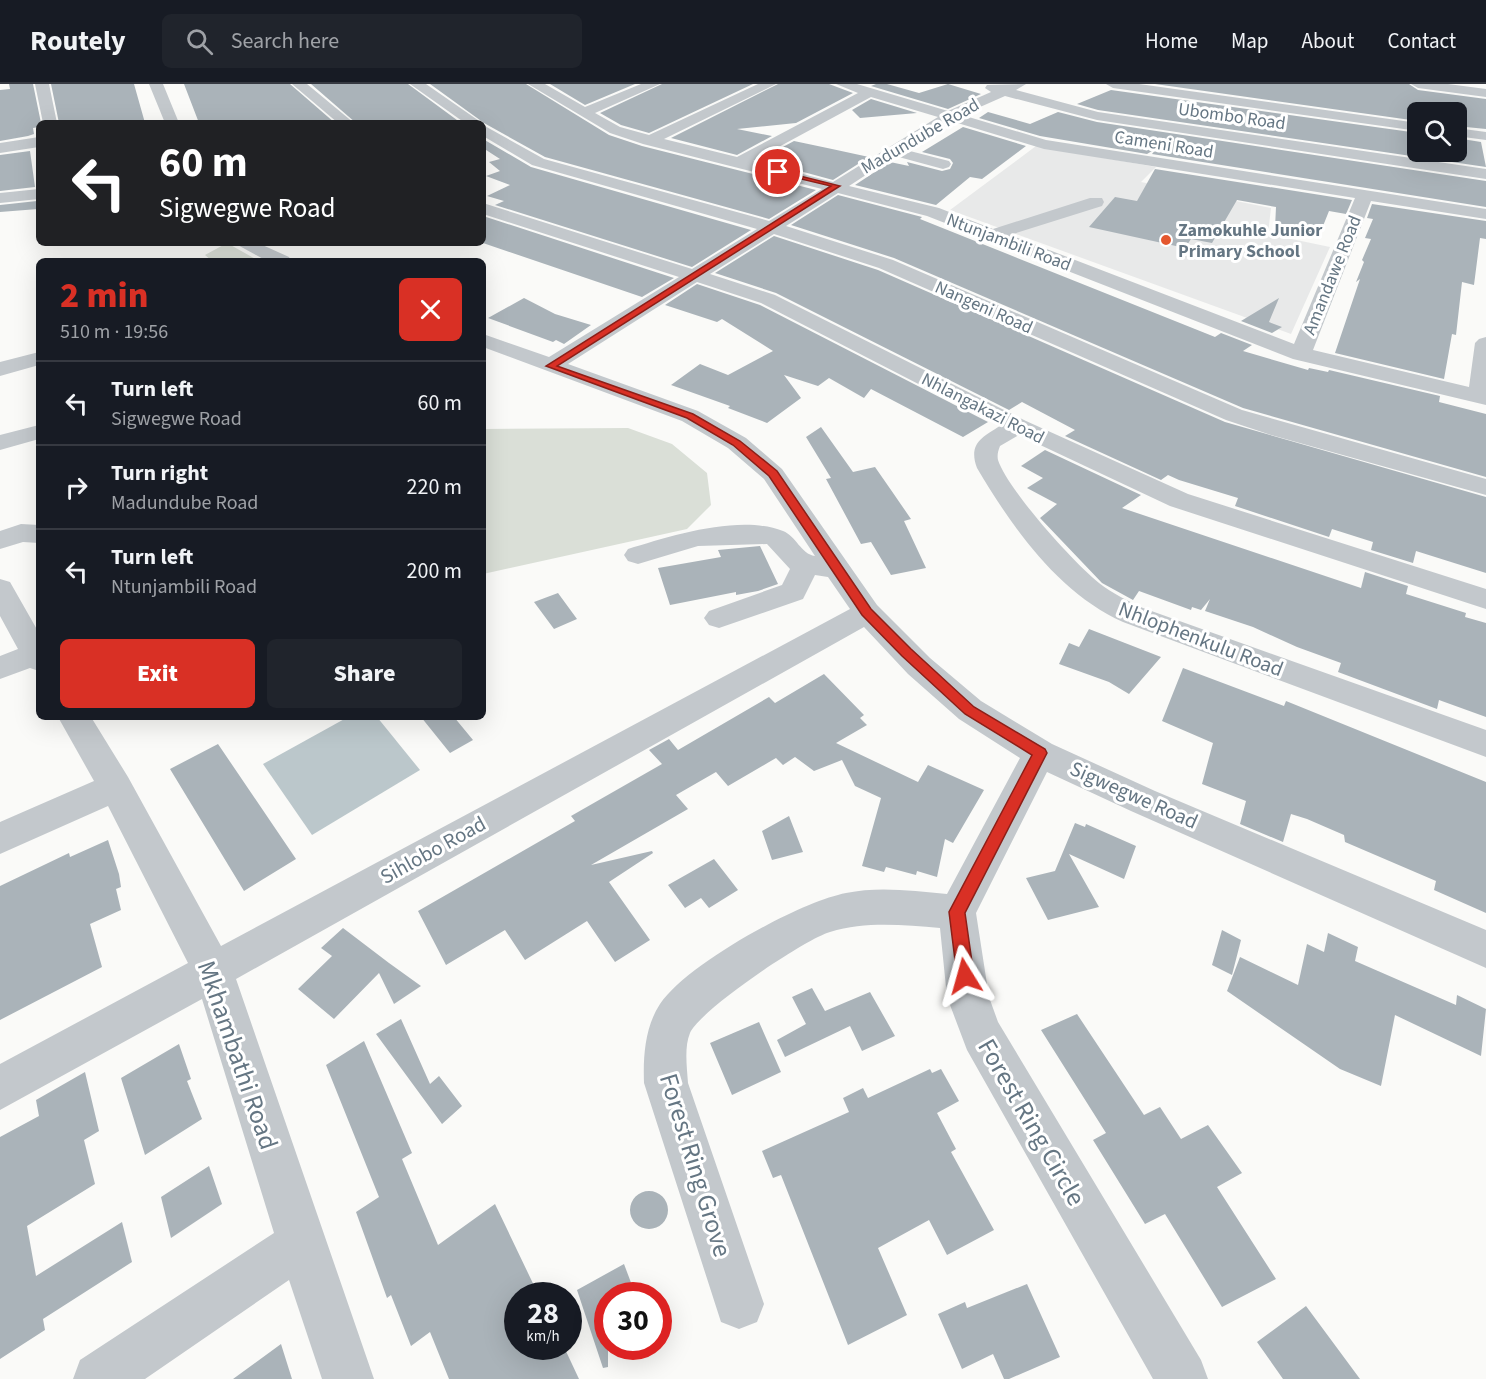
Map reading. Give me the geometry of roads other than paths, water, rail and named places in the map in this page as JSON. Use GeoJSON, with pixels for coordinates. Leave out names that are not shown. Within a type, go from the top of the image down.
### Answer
{"type":"FeatureCollection","features":[{"type":"Feature","properties":{"kind":"street"},"geometry":{"type":"LineString","coordinates":[[42,84],[49,120]]}},
{"type":"Feature","properties":{"kind":"street"},"geometry":{"type":"LineString","coordinates":[[156,84],[171,120]]}},
{"type":"Feature","properties":{"kind":"street"},"geometry":{"type":"LineString","coordinates":[[299,84],[343,120]]}},
{"type":"Feature","properties":{"kind":"street"},"geometry":{"type":"LineString","coordinates":[[417,84],[471,120]]}},
{"type":"Feature","properties":{"kind":"street","name":"Ntunjambili Road"},"geometry":{"type":"LineString","coordinates":[[536,84],[615,130],[648,141],[740,162],[933,212],[1231,329],[1301,354],[1483,397]]}},
{"type":"Feature","properties":{"kind":"street"},"geometry":{"type":"LineString","coordinates":[[583,112],[653,84]]}},
{"type":"Feature","properties":{"kind":"street"},"geometry":{"type":"LineString","coordinates":[[648,141],[769,84]]}},
{"type":"Feature","properties":{"kind":"street","name":"Cameni Road"},"geometry":{"type":"LineString","coordinates":[[843,84],[1051,145],[1486,214]]}},
{"type":"Feature","properties":{"kind":"street","name":"Ubombo Road"},"geometry":{"type":"LineString","coordinates":[[976,84],[1097,116],[1486,174]]}},
{"type":"Feature","properties":{"kind":"street","name":"Madundube Road"},"geometry":{"type":"LineString","coordinates":[[550,366],[693,274],[949,116],[1019,84]]}},
{"type":"Feature","properties":{"kind":"street"},"geometry":{"type":"LineString","coordinates":[[1113,84],[1407,126]]}},
{"type":"Feature","properties":{"kind":"street"},"geometry":{"type":"LineString","coordinates":[[1418,84],[1486,93]]}},
{"type":"Feature","properties":{"kind":"street"},"geometry":{"type":"LineString","coordinates":[[740,162],[870,92]]}},
{"type":"Feature","properties":{"kind":"street","name":"Nangeni Road"},"geometry":{"type":"LineString","coordinates":[[486,131],[524,156],[538,162],[771,227],[886,264],[1234,414],[1279,430],[1486,487]]}},
{"type":"Feature","properties":{"kind":"street"},"geometry":{"type":"LineString","coordinates":[[1467,133],[1486,136]]}},
{"type":"Feature","properties":{"kind":"street"},"geometry":{"type":"LineString","coordinates":[[0,148],[36,142]]}},
{"type":"Feature","properties":{"kind":"street"},"geometry":{"type":"LineString","coordinates":[[892,151],[943,164]]}},
{"type":"Feature","properties":{"kind":"street"},"geometry":{"type":"LineString","coordinates":[[0,198],[36,194]]}},
{"type":"Feature","properties":{"kind":"street","name":"Amandawe Road"},"geometry":{"type":"LineString","coordinates":[[1301,354],[1364,196]]}},
{"type":"Feature","properties":{"kind":"street"},"geometry":{"type":"LineString","coordinates":[[993,235],[1096,202]]}},
{"type":"Feature","properties":{"kind":"street","name":"Nhlangakazi Road"},"geometry":{"type":"LineString","coordinates":[[486,209],[768,299],[1018,426],[1179,500],[1486,599]]}},
{"type":"Feature","properties":{"kind":"street"},"geometry":{"type":"LineString","coordinates":[[250,246],[276,258]]}},
{"type":"Feature","properties":{"kind":"street","name":"Sigwegwe Road"},"geometry":{"type":"LineString","coordinates":[[486,341],[690,416],[737,443],[773,474],[867,612],[919,666],[970,710],[1040,753],[1143,801],[1486,948]]}},
{"type":"Feature","properties":{"kind":"street"},"geometry":{"type":"LineString","coordinates":[[1483,397],[1486,343]]}},
{"type":"Feature","properties":{"kind":"street"},"geometry":{"type":"LineString","coordinates":[[0,369],[36,359]]}},
{"type":"Feature","properties":{"kind":"street","name":"Nhlophenkulu Road"},"geometry":{"type":"LineString","coordinates":[[1018,426],[988,443],[985,456],[992,475],[1061,561],[1082,584],[1101,598],[1133,615],[1486,744]]}},
{"type":"Feature","properties":{"kind":"street"},"geometry":{"type":"LineString","coordinates":[[0,443],[36,433]]}},
{"type":"Feature","properties":{"kind":"street"},"geometry":{"type":"LineString","coordinates":[[0,540],[21,533],[36,534]]}},
{"type":"Feature","properties":{"kind":"street"},"geometry":{"type":"LineString","coordinates":[[638,555],[696,537],[763,535],[776,538],[794,558],[806,564],[838,569]]}},
{"type":"Feature","properties":{"kind":"street"},"geometry":{"type":"LineString","coordinates":[[719,618],[793,592],[806,564]]}},
{"type":"Feature","properties":{"kind":"street"},"geometry":{"type":"LineString","coordinates":[[0,589],[36,655]]}},
{"type":"Feature","properties":{"kind":"street","name":"Sihlobo Road"},"geometry":{"type":"LineString","coordinates":[[0,1088],[867,612]]}},
{"type":"Feature","properties":{"kind":"street"},"geometry":{"type":"LineString","coordinates":[[0,668],[36,657]]}},
{"type":"Feature","properties":{"kind":"street","name":"Mkhambathi Road"},"geometry":{"type":"LineString","coordinates":[[76,720],[117,786],[213,970],[301,1243],[348,1379]]}},
{"type":"Feature","properties":{"kind":"street"},"geometry":{"type":"LineString","coordinates":[[957,912],[1040,753]]}},
{"type":"Feature","properties":{"kind":"street"},"geometry":{"type":"LineString","coordinates":[[0,839],[117,786]]}},
{"type":"Feature","properties":{"kind":"street","name":"Forest Ring Grove"},"geometry":{"type":"LineString","coordinates":[[739,1304],[666,1083],[667,1039],[674,1020],[692,997],[813,920],[831,913],[875,906],[957,912]]}},
{"type":"Feature","properties":{"kind":"street","name":"Forest Ring Circle"},"geometry":{"type":"LineString","coordinates":[[957,912],[968,997],[982,1035],[1182,1379]]}},
{"type":"Feature","properties":{"kind":"street"},"geometry":{"type":"LineString","coordinates":[[99,1379],[301,1243]]}},
{"type":"Feature","properties":{"kind":"place","name":"Zamokuhle Junior Primary School"},"geometry":{"type":"Point","coordinates":[1166,240]}}]}
